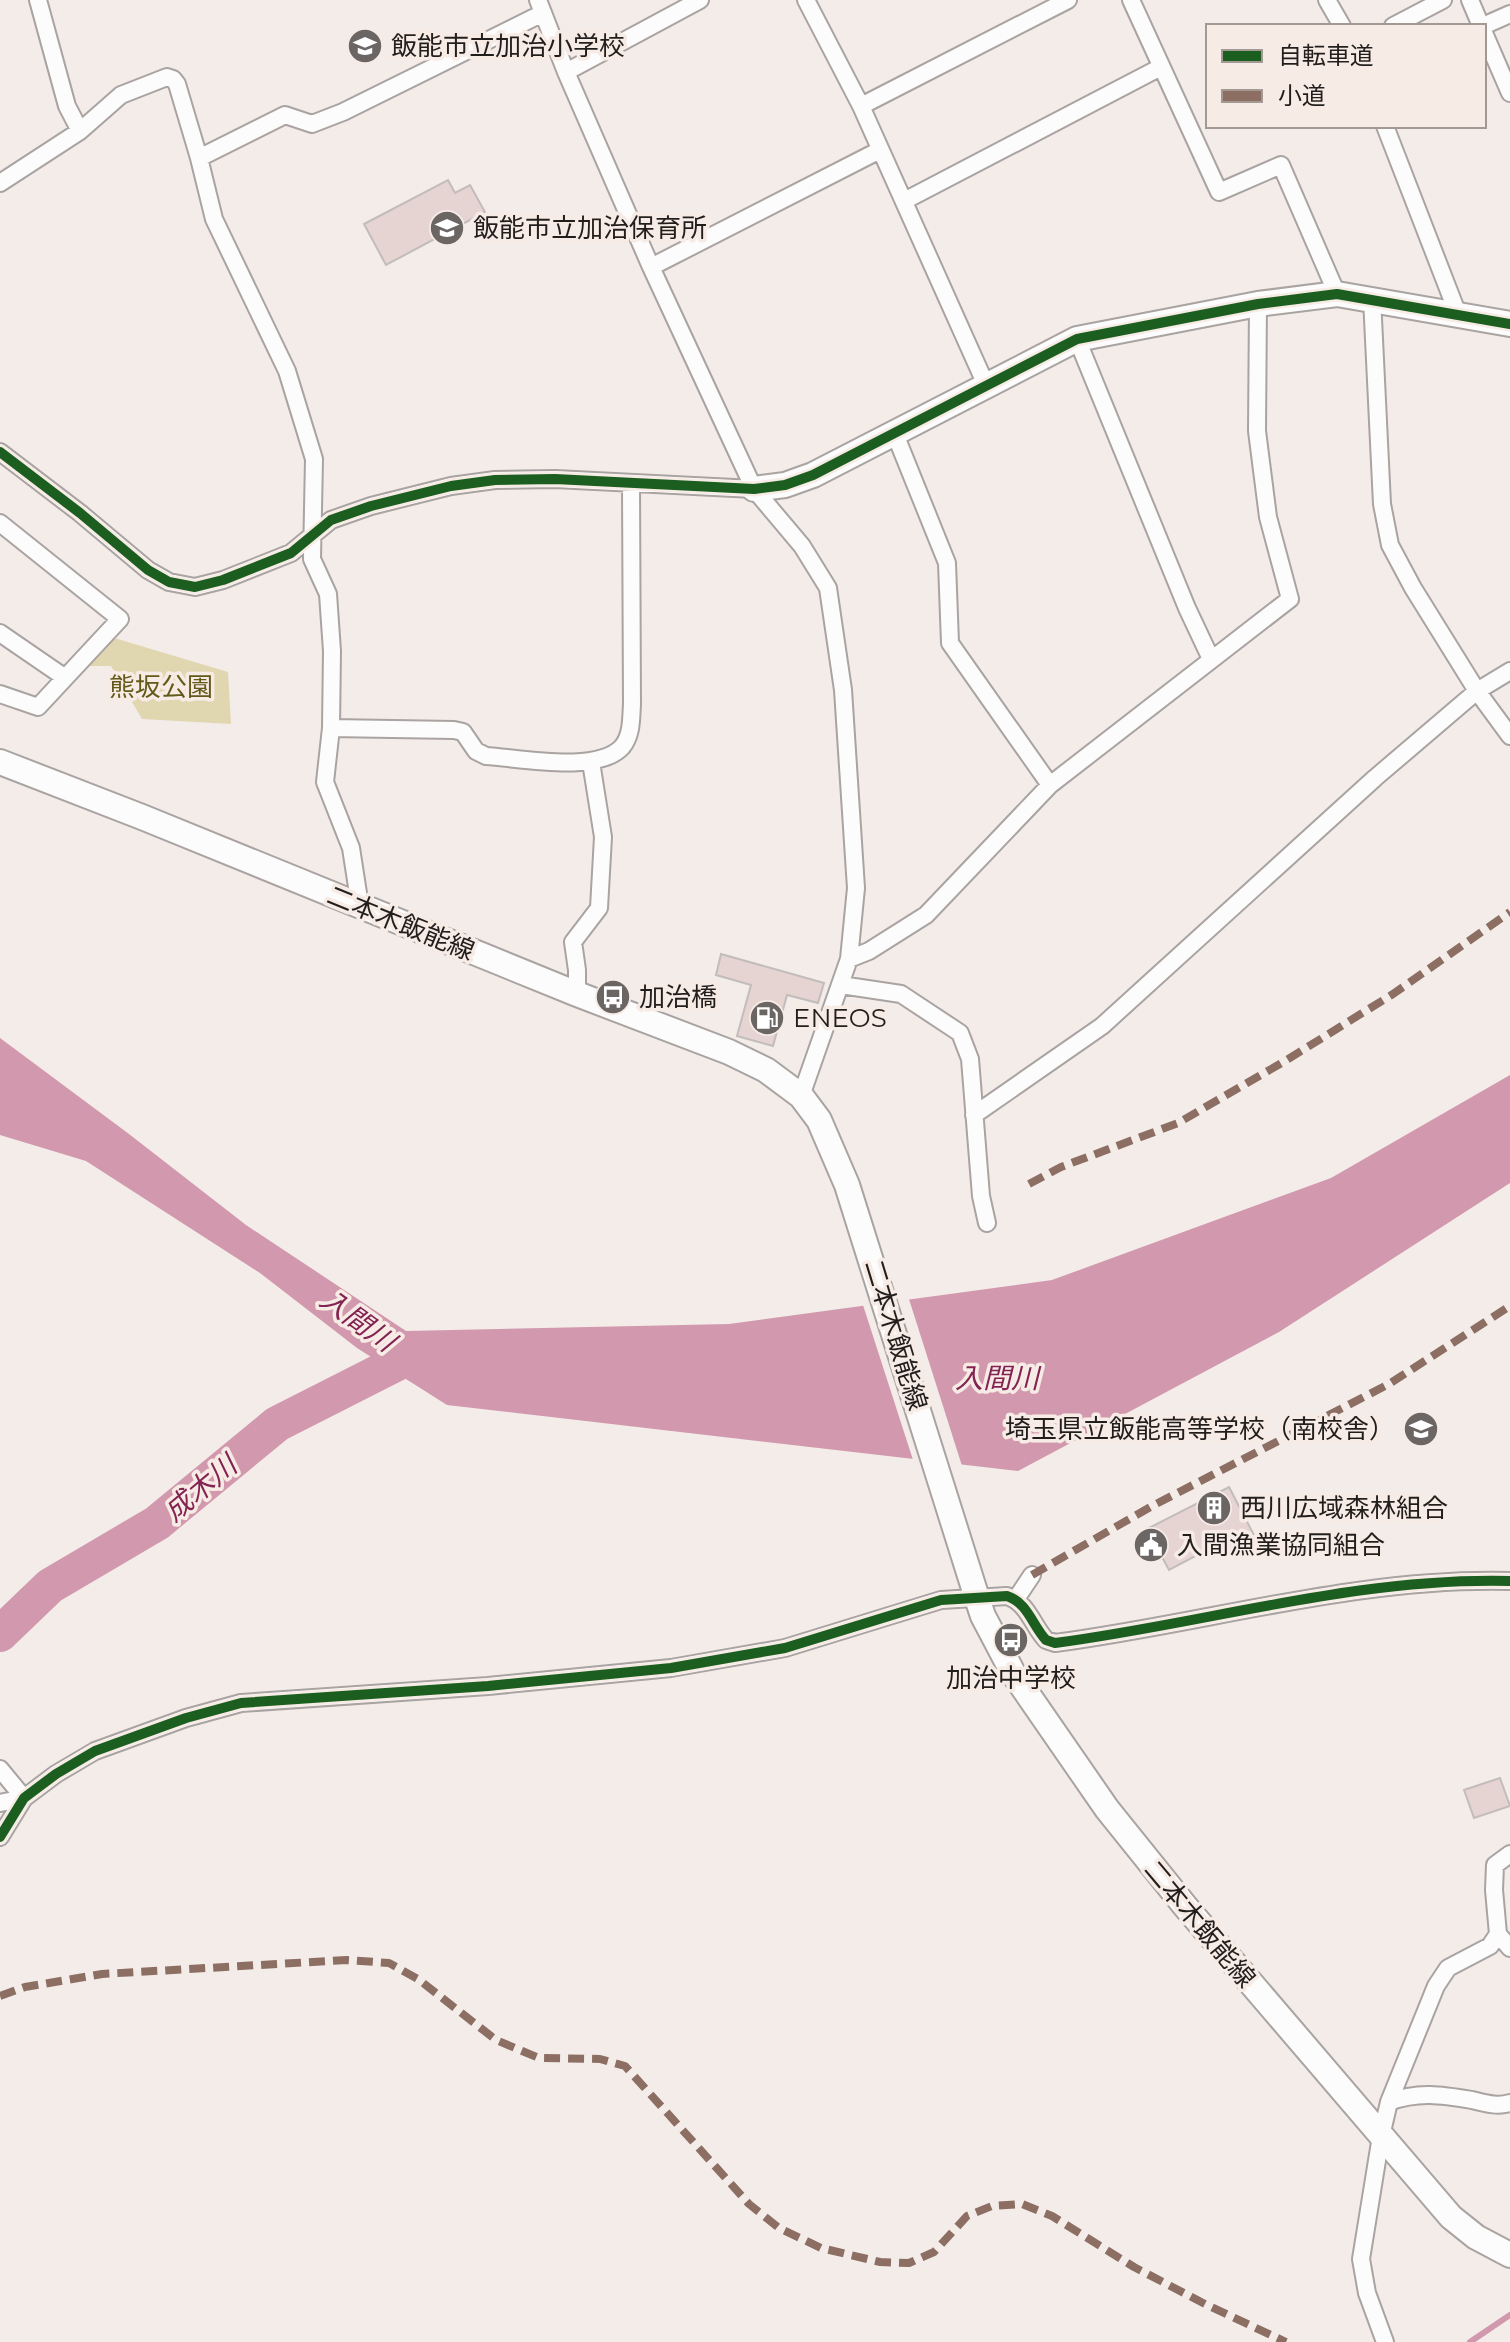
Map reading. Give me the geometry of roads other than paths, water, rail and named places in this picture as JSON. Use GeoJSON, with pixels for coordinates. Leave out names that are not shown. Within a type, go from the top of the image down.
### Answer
{"type":"FeatureCollection","features":[{"type":"Feature","properties":{"kind":"main road"},"geometry":{"type":"LineString","coordinates":[[754,489],[785,485],[813,475],[1077,339],[1258,304],[1337,294],[1510,324]]}},
{"type":"Feature","properties":{"kind":"main road","name":"二本木飯能線"},"geometry":{"type":"LineString","coordinates":[[0,762],[729,1052],[766,1070],[801,1096],[819,1120],[831,1144],[870,1253],[983,1616],[1013,1673],[1107,1809],[1175,1895],[1451,2217],[1476,2237],[1510,2255]]}},
{"type":"Feature","properties":{"kind":"street"},"geometry":{"type":"LineString","coordinates":[[38,0],[67,106],[80,131]]}},
{"type":"Feature","properties":{"kind":"street"},"geometry":{"type":"LineString","coordinates":[[566,72],[700,0]]}},
{"type":"Feature","properties":{"kind":"street"},"geometry":{"type":"LineString","coordinates":[[806,0],[861,106],[986,385]]}},
{"type":"Feature","properties":{"kind":"street"},"geometry":{"type":"LineString","coordinates":[[861,106],[1068,0]]}},
{"type":"Feature","properties":{"kind":"street"},"geometry":{"type":"LineString","coordinates":[[1131,0],[1219,192],[1281,165],[1337,294]]}},
{"type":"Feature","properties":{"kind":"street"},"geometry":{"type":"LineString","coordinates":[[1327,0],[1341,24]]}},
{"type":"Feature","properties":{"kind":"street"},"geometry":{"type":"LineString","coordinates":[[1397,24],[1443,0]]}},
{"type":"Feature","properties":{"kind":"street"},"geometry":{"type":"LineString","coordinates":[[1470,0],[1481,24]]}},
{"type":"Feature","properties":{"kind":"street"},"geometry":{"type":"LineString","coordinates":[[199,158],[285,115],[312,124],[343,112],[540,7],[651,267],[754,489],[802,546],[828,588],[843,690],[856,888],[849,959],[801,1096]]}},
{"type":"Feature","properties":{"kind":"street"},"geometry":{"type":"LineString","coordinates":[[1486,24],[1510,14]]}},
{"type":"Feature","properties":{"kind":"street"},"geometry":{"type":"LineString","coordinates":[[1486,38],[1510,93]]}},
{"type":"Feature","properties":{"kind":"street"},"geometry":{"type":"LineString","coordinates":[[904,201],[1161,67]]}},
{"type":"Feature","properties":{"kind":"street"},"geometry":{"type":"LineString","coordinates":[[0,183],[80,131],[121,95],[167,77],[177,84],[214,219],[287,371],[314,459],[312,559],[328,594],[331,615],[331,728],[325,782],[346,829],[358,880],[360,906]]}},
{"type":"Feature","properties":{"kind":"street"},"geometry":{"type":"LineString","coordinates":[[1386,128],[1459,317]]}},
{"type":"Feature","properties":{"kind":"street"},"geometry":{"type":"LineString","coordinates":[[651,267],[880,150]]}},
{"type":"Feature","properties":{"kind":"street"},"geometry":{"type":"LineString","coordinates":[[1372,298],[1382,504],[1390,545],[1477,691],[1510,736]]}},
{"type":"Feature","properties":{"kind":"street"},"geometry":{"type":"LineString","coordinates":[[849,959],[869,951],[926,915],[1050,785],[1290,599],[1268,517],[1257,431],[1258,304]]}},
{"type":"Feature","properties":{"kind":"street"},"geometry":{"type":"LineString","coordinates":[[1077,339],[1187,608],[1211,659]]}},
{"type":"Feature","properties":{"kind":"street"},"geometry":{"type":"LineString","coordinates":[[895,434],[947,563],[950,643],[1050,785]]}},
{"type":"Feature","properties":{"kind":"street"},"geometry":{"type":"LineString","coordinates":[[0,452],[148,570],[180,585],[195,587],[223,580],[291,553],[331,520],[399,498],[451,486],[510,480],[754,489]]}},
{"type":"Feature","properties":{"kind":"street"},"geometry":{"type":"LineString","coordinates":[[331,728],[454,730],[463,732],[476,751],[486,756],[591,762],[615,752],[630,733],[633,650],[631,483]]}},
{"type":"Feature","properties":{"kind":"street"},"geometry":{"type":"LineString","coordinates":[[0,523],[120,619],[38,707],[0,694]]}},
{"type":"Feature","properties":{"kind":"street"},"geometry":{"type":"LineString","coordinates":[[0,633],[64,677]]}},
{"type":"Feature","properties":{"kind":"street"},"geometry":{"type":"LineString","coordinates":[[974,1115],[1102,1026],[1302,842],[1477,691],[1510,671]]}},
{"type":"Feature","properties":{"kind":"street"},"geometry":{"type":"LineString","coordinates":[[577,994],[573,942],[599,908],[603,857],[603,837],[591,762]]}},
{"type":"Feature","properties":{"kind":"street"},"geometry":{"type":"LineString","coordinates":[[841,985],[901,994],[960,1033],[970,1059],[981,1196],[987,1223]]}},
{"type":"Feature","properties":{"kind":"street"},"geometry":{"type":"LineString","coordinates":[[1016,1599],[1032,1575]]}},
{"type":"Feature","properties":{"kind":"street"},"geometry":{"type":"LineString","coordinates":[[0,1837],[24,1798],[95,1751],[186,1718],[241,1703],[488,1686],[723,1660],[785,1648],[974,1587],[1016,1599],[1046,1640],[1055,1643],[1367,1589],[1428,1581],[1510,1581]]}},
{"type":"Feature","properties":{"kind":"street"},"geometry":{"type":"LineString","coordinates":[[0,1769],[24,1798]]}},
{"type":"Feature","properties":{"kind":"street"},"geometry":{"type":"LineString","coordinates":[[0,1803],[24,1798]]}},
{"type":"Feature","properties":{"kind":"street"},"geometry":{"type":"LineString","coordinates":[[1510,1854],[1495,1865],[1494,1890],[1498,1934],[1510,1948]]}},
{"type":"Feature","properties":{"kind":"street"},"geometry":{"type":"LineString","coordinates":[[1385,2342],[1367,2293],[1361,2259],[1389,2102],[1436,1986],[1448,1968],[1490,1946],[1498,1934]]}},
{"type":"Feature","properties":{"kind":"street"},"geometry":{"type":"LineString","coordinates":[[1389,2102],[1411,2094],[1501,2106],[1510,2103]]}},
{"type":"Feature","properties":{"kind":"water","name":"入間川"},"geometry":{"type":"Polygon","coordinates":[[[0,1038],[246,1225],[406,1331],[729,1324],[1052,1280],[1331,1178],[1510,1075],[1510,1183],[1279,1332],[1018,1471],[447,1405],[357,1348],[260,1273],[86,1161],[0,1135],[0,1038]]]}},
{"type":"Feature","properties":{"kind":"waterway","name":"成木川"},"geometry":{"type":"LineString","coordinates":[[0,1634],[50,1586],[157,1523],[277,1424],[409,1357]]}},
{"type":"Feature","properties":{"kind":"waterway"},"geometry":{"type":"LineString","coordinates":[[1470,2342],[1510,2315]]}},
{"type":"Feature","properties":{"kind":"place","name":"飯能市立加治小学校"},"geometry":{"type":"Point","coordinates":[365,46]}},
{"type":"Feature","properties":{"kind":"place","name":"飯能市立加治保育所"},"geometry":{"type":"Point","coordinates":[447,228]}},
{"type":"Feature","properties":{"kind":"place","name":"加治橋"},"geometry":{"type":"Point","coordinates":[613,997]}},
{"type":"Feature","properties":{"kind":"place","name":"ENEOS"},"geometry":{"type":"Point","coordinates":[767,1018]}},
{"type":"Feature","properties":{"kind":"place","name":"埼玉県立飯能高等学校（南校舎）"},"geometry":{"type":"Point","coordinates":[1421,1429]}},
{"type":"Feature","properties":{"kind":"place","name":"西川広域森林組合"},"geometry":{"type":"Point","coordinates":[1214,1508]}},
{"type":"Feature","properties":{"kind":"place","name":"入間漁業協同組合"},"geometry":{"type":"Point","coordinates":[1151,1545]}},
{"type":"Feature","properties":{"kind":"place","name":"加治中学校"},"geometry":{"type":"Point","coordinates":[1011,1640]}},
{"type":"Feature","properties":{"kind":"park label","name":"熊坂公園"},"geometry":{"type":"Point","coordinates":[161,687]}}]}
